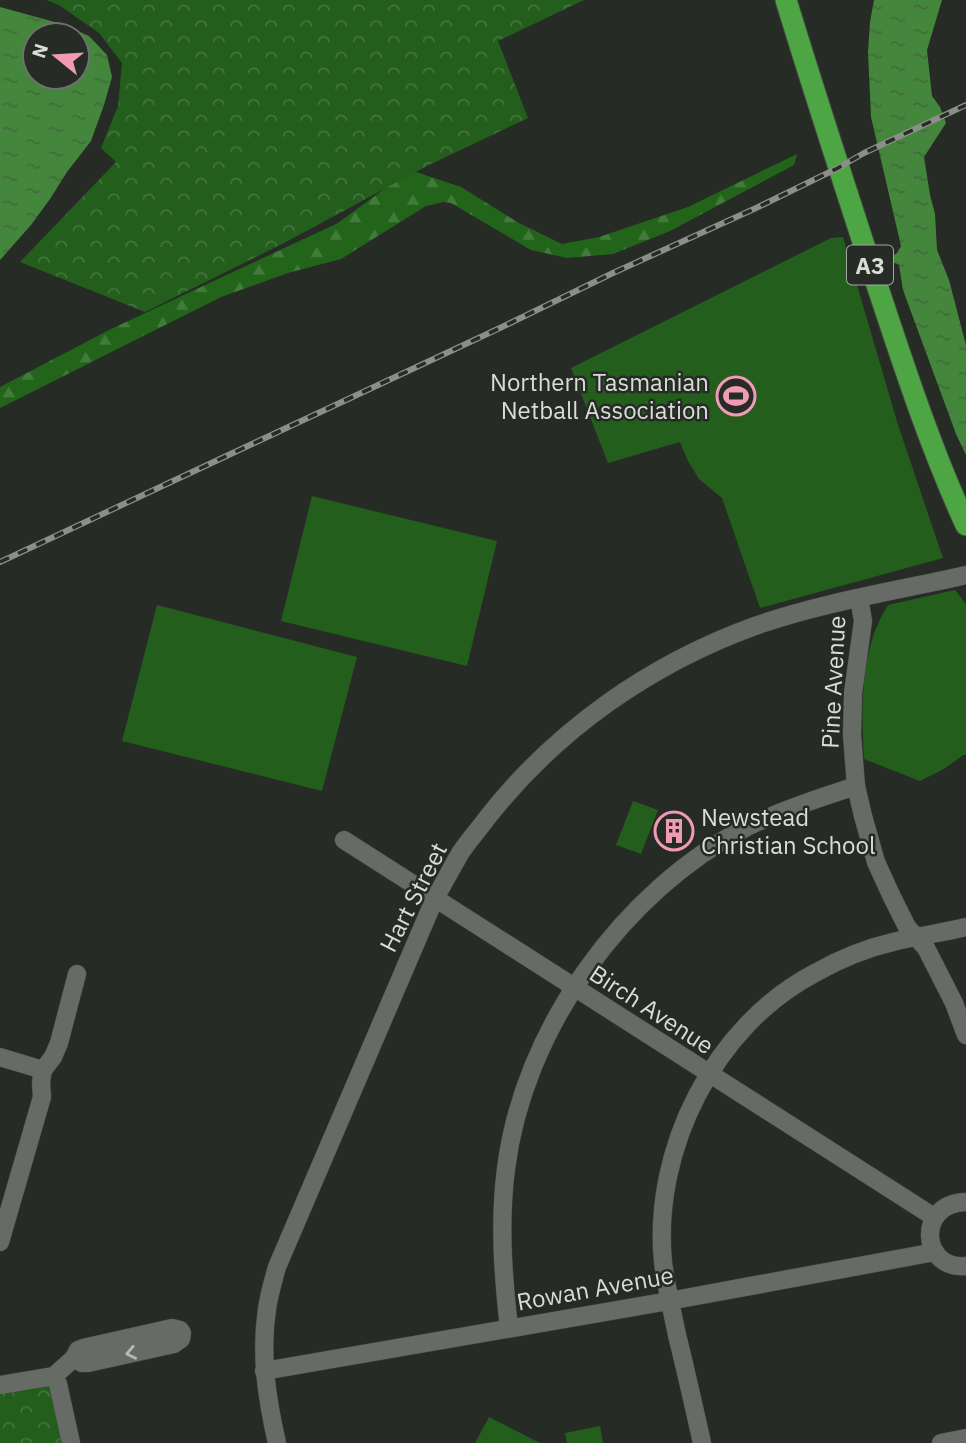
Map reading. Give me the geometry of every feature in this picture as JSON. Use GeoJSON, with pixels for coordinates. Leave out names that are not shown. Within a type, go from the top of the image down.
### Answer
{"type":"FeatureCollection","features":[{"type":"Feature","properties":{"kind":"highway","name":"A3"},"geometry":{"type":"LineString","coordinates":[[786,0],[916,404],[966,525]]}},
{"type":"Feature","properties":{"kind":"street","name":"Hart Street"},"geometry":{"type":"LineString","coordinates":[[277,1443],[264,1371],[264,1336],[267,1308],[277,1267],[435,898],[462,851],[498,805],[537,761],[581,723],[628,688],[665,666],[755,626],[859,598],[966,575]]}},
{"type":"Feature","properties":{"kind":"street","name":"Pine Avenue"},"geometry":{"type":"LineString","coordinates":[[859,598],[863,621],[853,693],[852,735],[856,786],[876,862],[907,927],[926,948],[954,1003],[966,1035]]}},
{"type":"Feature","properties":{"kind":"street"},"geometry":{"type":"LineString","coordinates":[[509,1328],[502,1244],[506,1167],[527,1085],[541,1048],[574,987],[629,916],[663,885],[705,853],[746,828],[789,808],[856,786]]}},
{"type":"Feature","properties":{"kind":"street","name":"Birch Avenue"},"geometry":{"type":"LineString","coordinates":[[344,840],[934,1217]]}},
{"type":"Feature","properties":{"kind":"street"},"geometry":{"type":"LineString","coordinates":[[702,1443],[669,1301],[662,1238],[662,1210],[667,1177],[683,1125],[694,1100],[734,1040],[793,986],[842,960],[892,942],[966,927]]}},
{"type":"Feature","properties":{"kind":"street"},"geometry":{"type":"LineString","coordinates":[[0,1242],[6,1199],[42,1097],[43,1070],[59,1043],[77,974]]}},
{"type":"Feature","properties":{"kind":"street"},"geometry":{"type":"LineString","coordinates":[[0,1057],[43,1070]]}},
{"type":"Feature","properties":{"kind":"street"},"geometry":{"type":"LineString","coordinates":[[966,1202],[948,1205],[940,1210],[930,1225],[929,1234],[934,1252],[942,1260],[951,1265],[966,1266]]}},
{"type":"Feature","properties":{"kind":"street","name":"Rowan Avenue"},"geometry":{"type":"LineString","coordinates":[[264,1371],[934,1252]]}},
{"type":"Feature","properties":{"kind":"street"},"geometry":{"type":"LineString","coordinates":[[0,1385],[54,1376],[83,1348],[172,1328],[182,1334],[179,1342],[88,1363],[74,1358]]}},
{"type":"Feature","properties":{"kind":"street"},"geometry":{"type":"LineString","coordinates":[[54,1376],[71,1443]]}},
{"type":"Feature","properties":{"kind":"street"},"geometry":{"type":"LineString","coordinates":[[941,1443],[966,1437]]}},
{"type":"Feature","properties":{"kind":"green space"},"geometry":{"type":"Polygon","coordinates":[[[46,0],[584,0],[498,41],[528,118],[425,167],[286,242],[145,312],[20,262],[116,162],[101,148],[118,106],[122,63],[99,33],[91,27],[91,21],[82,21],[59,5],[46,0]]]}},
{"type":"Feature","properties":{"kind":"green space"},"geometry":{"type":"Polygon","coordinates":[[[797,154],[794,165],[670,231],[613,254],[567,258],[531,250],[451,203],[426,206],[341,259],[288,273],[221,297],[0,408],[0,387],[111,329],[338,223],[410,170],[461,187],[519,223],[562,244],[599,237],[688,207],[797,154]]]}},
{"type":"Feature","properties":{"kind":"green space","name":"Northern Tasmanian Netball Association"},"geometry":{"type":"Polygon","coordinates":[[[843,237],[898,425],[943,558],[760,608],[722,498],[699,479],[680,442],[608,463],[571,368],[831,238],[843,237]]]}},
{"type":"Feature","properties":{"kind":"green space"},"geometry":{"type":"Polygon","coordinates":[[[312,496],[497,541],[467,666],[281,621],[312,496]]]}},
{"type":"Feature","properties":{"kind":"green space"},"geometry":{"type":"Polygon","coordinates":[[[955,590],[966,604],[966,755],[920,781],[864,759],[863,700],[867,659],[879,622],[888,605],[955,590]]]}},
{"type":"Feature","properties":{"kind":"green space"},"geometry":{"type":"Polygon","coordinates":[[[157,605],[357,657],[322,791],[122,741],[157,605]]]}},
{"type":"Feature","properties":{"kind":"green space"},"geometry":{"type":"Polygon","coordinates":[[[633,801],[658,810],[641,854],[616,845],[633,801]]]}},
{"type":"Feature","properties":{"kind":"green space"},"geometry":{"type":"Polygon","coordinates":[[[50,1383],[65,1443],[0,1443],[0,1390],[50,1383]]]}},
{"type":"Feature","properties":{"kind":"green space"},"geometry":{"type":"Polygon","coordinates":[[[489,1417],[540,1443],[475,1443],[489,1417]]]}},
{"type":"Feature","properties":{"kind":"green space"},"geometry":{"type":"Polygon","coordinates":[[[600,1426],[603,1443],[567,1443],[565,1433],[600,1426]]]}},
{"type":"Feature","properties":{"kind":"water"},"geometry":{"type":"Polygon","coordinates":[[[874,0],[942,0],[927,50],[932,96],[946,123],[924,157],[935,214],[937,250],[949,280],[966,345],[966,455],[903,290],[899,265],[892,262],[891,257],[901,246],[871,117],[868,52],[874,0]]]}},
{"type":"Feature","properties":{"kind":"water"},"geometry":{"type":"Polygon","coordinates":[[[0,7],[51,21],[21,21],[21,91],[91,91],[91,38],[107,55],[112,77],[91,141],[31,225],[0,260],[0,7]]]}},
{"type":"Feature","properties":{"kind":"railway"},"geometry":{"type":"LineString","coordinates":[[0,562],[754,209],[966,105]]}},
{"type":"Feature","properties":{"kind":"place","name":"Northern Tasmanian Netball Association"},"geometry":{"type":"Point","coordinates":[736,396]}},
{"type":"Feature","properties":{"kind":"place","name":"Newstead Christian School"},"geometry":{"type":"Point","coordinates":[674,831]}}]}
